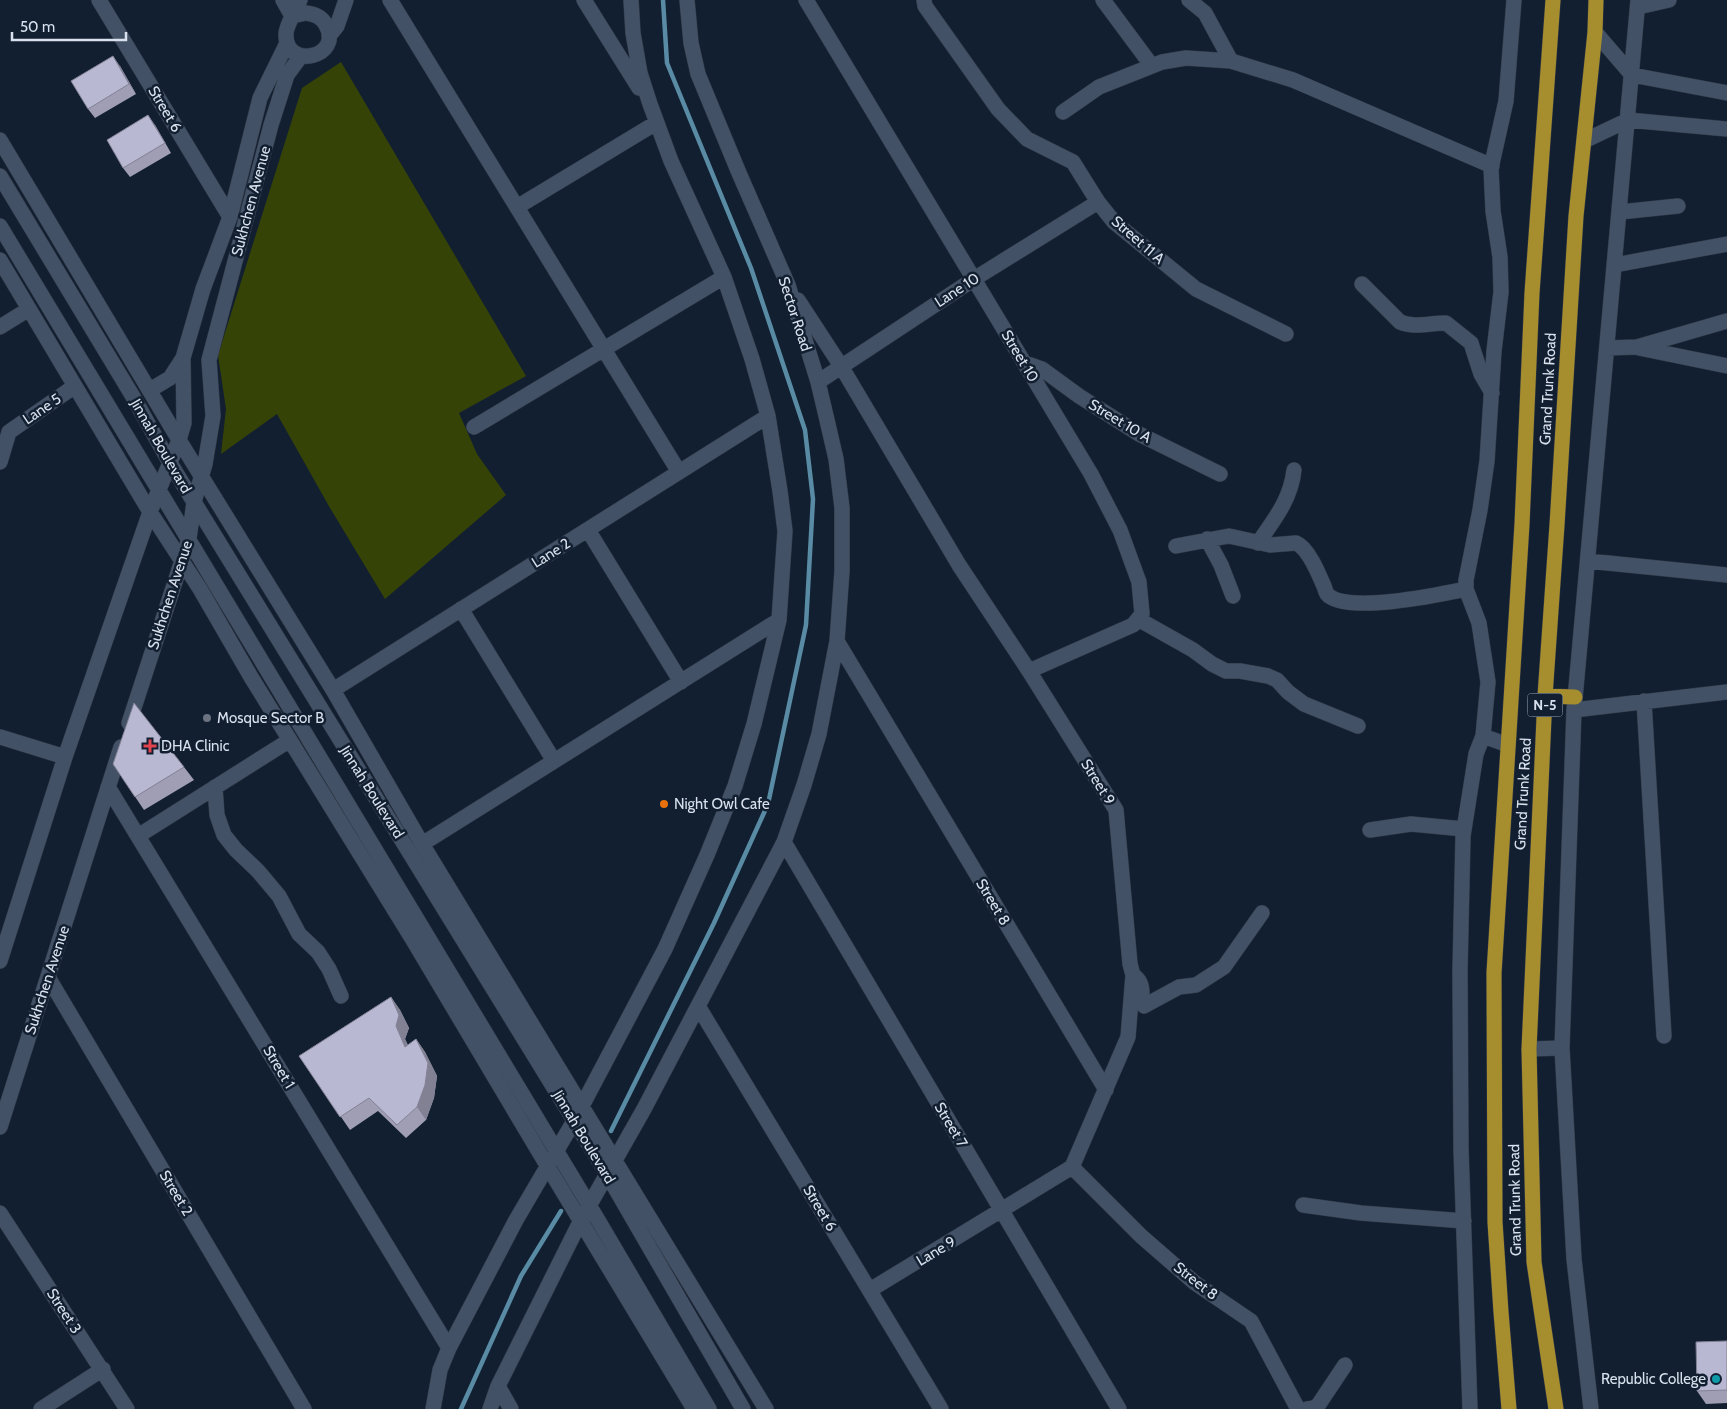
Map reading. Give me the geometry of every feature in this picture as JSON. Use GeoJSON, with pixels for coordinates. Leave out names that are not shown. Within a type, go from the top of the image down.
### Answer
{"type":"FeatureCollection","features":[{"type":"Feature","properties":{"kind":"highway","name":"Grand Trunk Road"},"geometry":{"type":"LineString","coordinates":[[1509,1409],[1495,1222],[1494,973],[1522,524],[1532,293],[1554,0]]}},
{"type":"Feature","properties":{"kind":"highway","name":"Grand Trunk Road"},"geometry":{"type":"LineString","coordinates":[[1556,1409],[1534,1262],[1529,1049],[1545,696],[1576,216],[1595,32],[1596,0]]}},
{"type":"Feature","properties":{"kind":"highway"},"geometry":{"type":"LineString","coordinates":[[1545,696],[1574,703]]}},
{"type":"Feature","properties":{"kind":"street","name":"Street 6"},"geometry":{"type":"LineString","coordinates":[[99,0],[230,217]]}},
{"type":"Feature","properties":{"kind":"street"},"geometry":{"type":"LineString","coordinates":[[283,0],[292,16],[306,14],[317,16],[326,24],[329,36]]}},
{"type":"Feature","properties":{"kind":"street","name":"Sukhchen Avenue"},"geometry":{"type":"LineString","coordinates":[[0,961],[65,757],[150,512],[179,440],[184,423],[183,358],[203,289],[230,217],[260,98],[287,43],[287,28],[300,0]]}},
{"type":"Feature","properties":{"kind":"street"},"geometry":{"type":"LineString","coordinates":[[287,43],[290,49],[301,56],[314,56],[320,53],[337,26],[346,0]]}},
{"type":"Feature","properties":{"kind":"street"},"geometry":{"type":"LineString","coordinates":[[390,0],[679,472]]}},
{"type":"Feature","properties":{"kind":"street"},"geometry":{"type":"LineString","coordinates":[[584,0],[650,104]]}},
{"type":"Feature","properties":{"kind":"street"},"geometry":{"type":"LineString","coordinates":[[432,1409],[440,1370],[449,1348],[516,1220],[574,1121],[665,949],[707,855],[735,786],[754,724],[779,620],[785,531],[777,465],[768,416],[752,359],[724,277],[672,161],[650,104],[640,73],[630,0]]}},
{"type":"Feature","properties":{"kind":"street","name":"Sector Road"},"geometry":{"type":"LineString","coordinates":[[490,1409],[498,1386],[581,1220],[698,1006],[784,842],[820,734],[837,641],[842,571],[842,508],[836,459],[818,382],[788,285],[698,74],[691,43],[687,0]]}},
{"type":"Feature","properties":{"kind":"street","name":"Street 10"},"geometry":{"type":"LineString","coordinates":[[806,0],[1091,474],[1120,530],[1140,582],[1142,614],[1138,619]]}},
{"type":"Feature","properties":{"kind":"street","name":"Street 11 A"},"geometry":{"type":"LineString","coordinates":[[924,0],[925,6],[998,109],[1027,138],[1072,162],[1098,202],[1114,222],[1196,289],[1286,334]]}},
{"type":"Feature","properties":{"kind":"street"},"geometry":{"type":"LineString","coordinates":[[1103,0],[1152,66]]}},
{"type":"Feature","properties":{"kind":"street"},"geometry":{"type":"LineString","coordinates":[[1189,0],[1205,13],[1231,61]]}},
{"type":"Feature","properties":{"kind":"street"},"geometry":{"type":"LineString","coordinates":[[1470,1409],[1461,1149],[1460,971],[1464,829],[1476,754],[1483,736],[1488,682],[1479,623],[1466,589],[1466,580],[1480,510],[1487,461],[1501,292],[1500,256],[1493,211],[1492,166],[1506,101],[1514,0]]}},
{"type":"Feature","properties":{"kind":"street"},"geometry":{"type":"LineString","coordinates":[[1591,1409],[1574,1259],[1562,1048],[1574,703],[1608,348],[1638,3],[1669,0]]}},
{"type":"Feature","properties":{"kind":"street"},"geometry":{"type":"LineString","coordinates":[[1595,32],[1632,75],[1727,93]]}},
{"type":"Feature","properties":{"kind":"street","name":"Sukhchen Avenue"},"geometry":{"type":"LineString","coordinates":[[0,1127],[189,539],[194,502],[210,442],[213,416],[209,360],[271,125],[287,75],[301,56]]}},
{"type":"Feature","properties":{"kind":"street"},"geometry":{"type":"LineString","coordinates":[[1064,112],[1099,87],[1162,62],[1186,58],[1231,61],[1293,80],[1492,166]]}},
{"type":"Feature","properties":{"kind":"street"},"geometry":{"type":"LineString","coordinates":[[1584,141],[1628,120],[1727,129]]}},
{"type":"Feature","properties":{"kind":"street"},"geometry":{"type":"LineString","coordinates":[[517,207],[656,122]]}},
{"type":"Feature","properties":{"kind":"street"},"geometry":{"type":"LineString","coordinates":[[0,140],[179,440],[333,690],[422,844],[581,1106],[610,1168],[766,1409]]}},
{"type":"Feature","properties":{"kind":"street","name":"Jinnah Boulevard"},"geometry":{"type":"LineString","coordinates":[[0,176],[132,395],[170,463],[574,1121],[610,1168],[743,1409]]}},
{"type":"Feature","properties":{"kind":"street","name":"Lane 10"},"geometry":{"type":"LineString","coordinates":[[818,382],[974,279],[1098,202]]}},
{"type":"Feature","properties":{"kind":"street"},"geometry":{"type":"LineString","coordinates":[[1620,212],[1678,206]]}},
{"type":"Feature","properties":{"kind":"street","name":"Jinnah Boulevard"},"geometry":{"type":"LineString","coordinates":[[0,226],[557,1151],[709,1409]]}},
{"type":"Feature","properties":{"kind":"street"},"geometry":{"type":"LineString","coordinates":[[1615,265],[1727,244]]}},
{"type":"Feature","properties":{"kind":"street"},"geometry":{"type":"LineString","coordinates":[[0,260],[150,512],[414,940],[548,1168],[694,1409]]}},
{"type":"Feature","properties":{"kind":"street"},"geometry":{"type":"LineString","coordinates":[[474,427],[724,277]]}},
{"type":"Feature","properties":{"kind":"street"},"geometry":{"type":"LineString","coordinates":[[1362,284],[1400,322],[1418,326],[1446,323],[1461,334],[1474,350],[1481,374],[1492,393]]}},
{"type":"Feature","properties":{"kind":"street","name":"Street 9"},"geometry":{"type":"LineString","coordinates":[[788,285],[841,366],[959,565],[1029,671],[1116,810],[1130,964],[1133,974],[1128,1037],[1106,1090]]}},
{"type":"Feature","properties":{"kind":"street"},"geometry":{"type":"LineString","coordinates":[[0,327],[29,309]]}},
{"type":"Feature","properties":{"kind":"street"},"geometry":{"type":"LineString","coordinates":[[1637,348],[1727,321]]}},
{"type":"Feature","properties":{"kind":"street"},"geometry":{"type":"LineString","coordinates":[[1608,348],[1637,348],[1727,366]]}},
{"type":"Feature","properties":{"kind":"street"},"geometry":{"type":"LineString","coordinates":[[150,390],[170,378],[183,358]]}},
{"type":"Feature","properties":{"kind":"street","name":"Street 10 A"},"geometry":{"type":"LineString","coordinates":[[1024,363],[1042,369],[1078,396],[1139,434],[1220,474]]}},
{"type":"Feature","properties":{"kind":"street","name":"Lane 5"},"geometry":{"type":"LineString","coordinates":[[5,430],[76,386]]}},
{"type":"Feature","properties":{"kind":"street","name":"Lane 2"},"geometry":{"type":"LineString","coordinates":[[333,690],[768,416]]}},
{"type":"Feature","properties":{"kind":"street"},"geometry":{"type":"LineString","coordinates":[[0,462],[5,430]]}},
{"type":"Feature","properties":{"kind":"street"},"geometry":{"type":"LineString","coordinates":[[1258,544],[1285,503],[1292,488],[1294,470]]}},
{"type":"Feature","properties":{"kind":"street"},"geometry":{"type":"LineString","coordinates":[[588,530],[681,682]]}},
{"type":"Feature","properties":{"kind":"street"},"geometry":{"type":"LineString","coordinates":[[1176,546],[1229,536],[1258,544],[1296,543],[1300,545],[1312,561],[1327,594],[1333,599],[1356,603],[1395,602],[1466,589]]}},
{"type":"Feature","properties":{"kind":"street"},"geometry":{"type":"LineString","coordinates":[[1207,539],[1221,565],[1233,596]]}},
{"type":"Feature","properties":{"kind":"street"},"geometry":{"type":"LineString","coordinates":[[1588,561],[1727,575]]}},
{"type":"Feature","properties":{"kind":"street"},"geometry":{"type":"LineString","coordinates":[[461,609],[554,761]]}},
{"type":"Feature","properties":{"kind":"street"},"geometry":{"type":"LineString","coordinates":[[1029,671],[1132,625],[1138,619],[1226,671],[1240,671],[1268,676],[1277,680],[1288,692],[1304,704],[1358,726]]}},
{"type":"Feature","properties":{"kind":"street"},"geometry":{"type":"LineString","coordinates":[[422,844],[779,620]]}},
{"type":"Feature","properties":{"kind":"street","name":"Street 8"},"geometry":{"type":"LineString","coordinates":[[837,641],[1106,1090]]}},
{"type":"Feature","properties":{"kind":"street"},"geometry":{"type":"LineString","coordinates":[[286,652],[304,645]]}},
{"type":"Feature","properties":{"kind":"street"},"geometry":{"type":"LineString","coordinates":[[251,677],[266,667]]}},
{"type":"Feature","properties":{"kind":"street"},"geometry":{"type":"LineString","coordinates":[[1574,703],[1644,702],[1727,692]]}},
{"type":"Feature","properties":{"kind":"street"},"geometry":{"type":"LineString","coordinates":[[1644,702],[1664,1036]]}},
{"type":"Feature","properties":{"kind":"street"},"geometry":{"type":"LineString","coordinates":[[0,736],[65,757]]}},
{"type":"Feature","properties":{"kind":"street"},"geometry":{"type":"LineString","coordinates":[[1483,736],[1508,745]]}},
{"type":"Feature","properties":{"kind":"street"},"geometry":{"type":"LineString","coordinates":[[138,836],[290,740]]}},
{"type":"Feature","properties":{"kind":"street","name":"Street 1"},"geometry":{"type":"LineString","coordinates":[[108,787],[449,1348]]}},
{"type":"Feature","properties":{"kind":"street"},"geometry":{"type":"LineString","coordinates":[[215,787],[217,815],[224,836],[280,896],[299,934],[318,952],[330,969],[342,996]]}},
{"type":"Feature","properties":{"kind":"street"},"geometry":{"type":"LineString","coordinates":[[1370,830],[1411,824],[1464,829]]}},
{"type":"Feature","properties":{"kind":"street","name":"Street 7"},"geometry":{"type":"LineString","coordinates":[[784,842],[1119,1409]]}},
{"type":"Feature","properties":{"kind":"street"},"geometry":{"type":"LineString","coordinates":[[1133,974],[1138,978],[1142,987],[1141,1001],[1144,1006],[1179,987],[1196,986],[1224,967],[1262,913]]}},
{"type":"Feature","properties":{"kind":"street","name":"Street 2"},"geometry":{"type":"LineString","coordinates":[[48,977],[304,1409]]}},
{"type":"Feature","properties":{"kind":"street","name":"Street 6"},"geometry":{"type":"LineString","coordinates":[[698,1006],[942,1409]]}},
{"type":"Feature","properties":{"kind":"street"},"geometry":{"type":"LineString","coordinates":[[1529,1049],[1562,1048]]}},
{"type":"Feature","properties":{"kind":"street"},"geometry":{"type":"LineString","coordinates":[[1002,1211],[1072,1167],[1106,1090]]}},
{"type":"Feature","properties":{"kind":"street","name":"Street 8"},"geometry":{"type":"LineString","coordinates":[[1072,1167],[1140,1236],[1195,1283],[1251,1321],[1298,1409]]}},
{"type":"Feature","properties":{"kind":"street"},"geometry":{"type":"LineString","coordinates":[[1303,1205],[1464,1221]]}},
{"type":"Feature","properties":{"kind":"street","name":"Lane 9"},"geometry":{"type":"LineString","coordinates":[[870,1290],[1002,1211]]}},
{"type":"Feature","properties":{"kind":"street","name":"Street 3"},"geometry":{"type":"LineString","coordinates":[[0,1213],[127,1409]]}},
{"type":"Feature","properties":{"kind":"street"},"geometry":{"type":"LineString","coordinates":[[1307,1409],[1314,1408],[1319,1404],[1345,1365]]}},
{"type":"Feature","properties":{"kind":"street"},"geometry":{"type":"LineString","coordinates":[[41,1409],[103,1370]]}},
{"type":"Feature","properties":{"kind":"street"},"geometry":{"type":"LineString","coordinates":[[498,1386],[511,1409]]}},
{"type":"Feature","properties":{"kind":"green space"},"geometry":{"type":"Polygon","coordinates":[[[341,62],[526,376],[459,413],[477,454],[506,495],[385,599],[330,508],[277,414],[221,454],[226,409],[218,355],[302,88],[341,62]]]}},
{"type":"Feature","properties":{"kind":"building"},"geometry":{"type":"Polygon","coordinates":[[[113,56],[129,84],[88,109],[71,81],[113,56]]]}},
{"type":"Feature","properties":{"kind":"building"},"geometry":{"type":"Polygon","coordinates":[[[148,115],[165,143],[123,168],[107,140],[148,115]]]}},
{"type":"Feature","properties":{"kind":"building","name":"DHA Clinic"},"geometry":{"type":"Polygon","coordinates":[[[134,703],[184,767],[135,797],[113,764],[134,703]]]}},
{"type":"Feature","properties":{"kind":"building"},"geometry":{"type":"Polygon","coordinates":[[[391,997],[399,1015],[396,1026],[405,1047],[416,1039],[428,1063],[425,1085],[417,1107],[397,1125],[369,1098],[340,1117],[299,1056],[391,997]]]}},
{"type":"Feature","properties":{"kind":"building"},"geometry":{"type":"Polygon","coordinates":[[[1727,1341],[1727,1390],[1697,1391],[1696,1342],[1727,1341]]]}},
{"type":"Feature","properties":{"kind":"waterway"},"geometry":{"type":"LineString","coordinates":[[611,1131],[714,923],[768,804],[806,625],[813,499],[805,430],[751,268],[667,63],[663,0]]}},
{"type":"Feature","properties":{"kind":"waterway"},"geometry":{"type":"LineString","coordinates":[[461,1409],[521,1276],[561,1211]]}},
{"type":"Feature","properties":{"kind":"place","name":"Mosque Sector B"},"geometry":{"type":"Point","coordinates":[207,718]}},
{"type":"Feature","properties":{"kind":"place","name":"DHA Clinic"},"geometry":{"type":"Point","coordinates":[150,746]}},
{"type":"Feature","properties":{"kind":"place","name":"Night Owl Cafe"},"geometry":{"type":"Point","coordinates":[664,804]}},
{"type":"Feature","properties":{"kind":"place","name":"Republic College"},"geometry":{"type":"Point","coordinates":[1716,1379]}}]}
